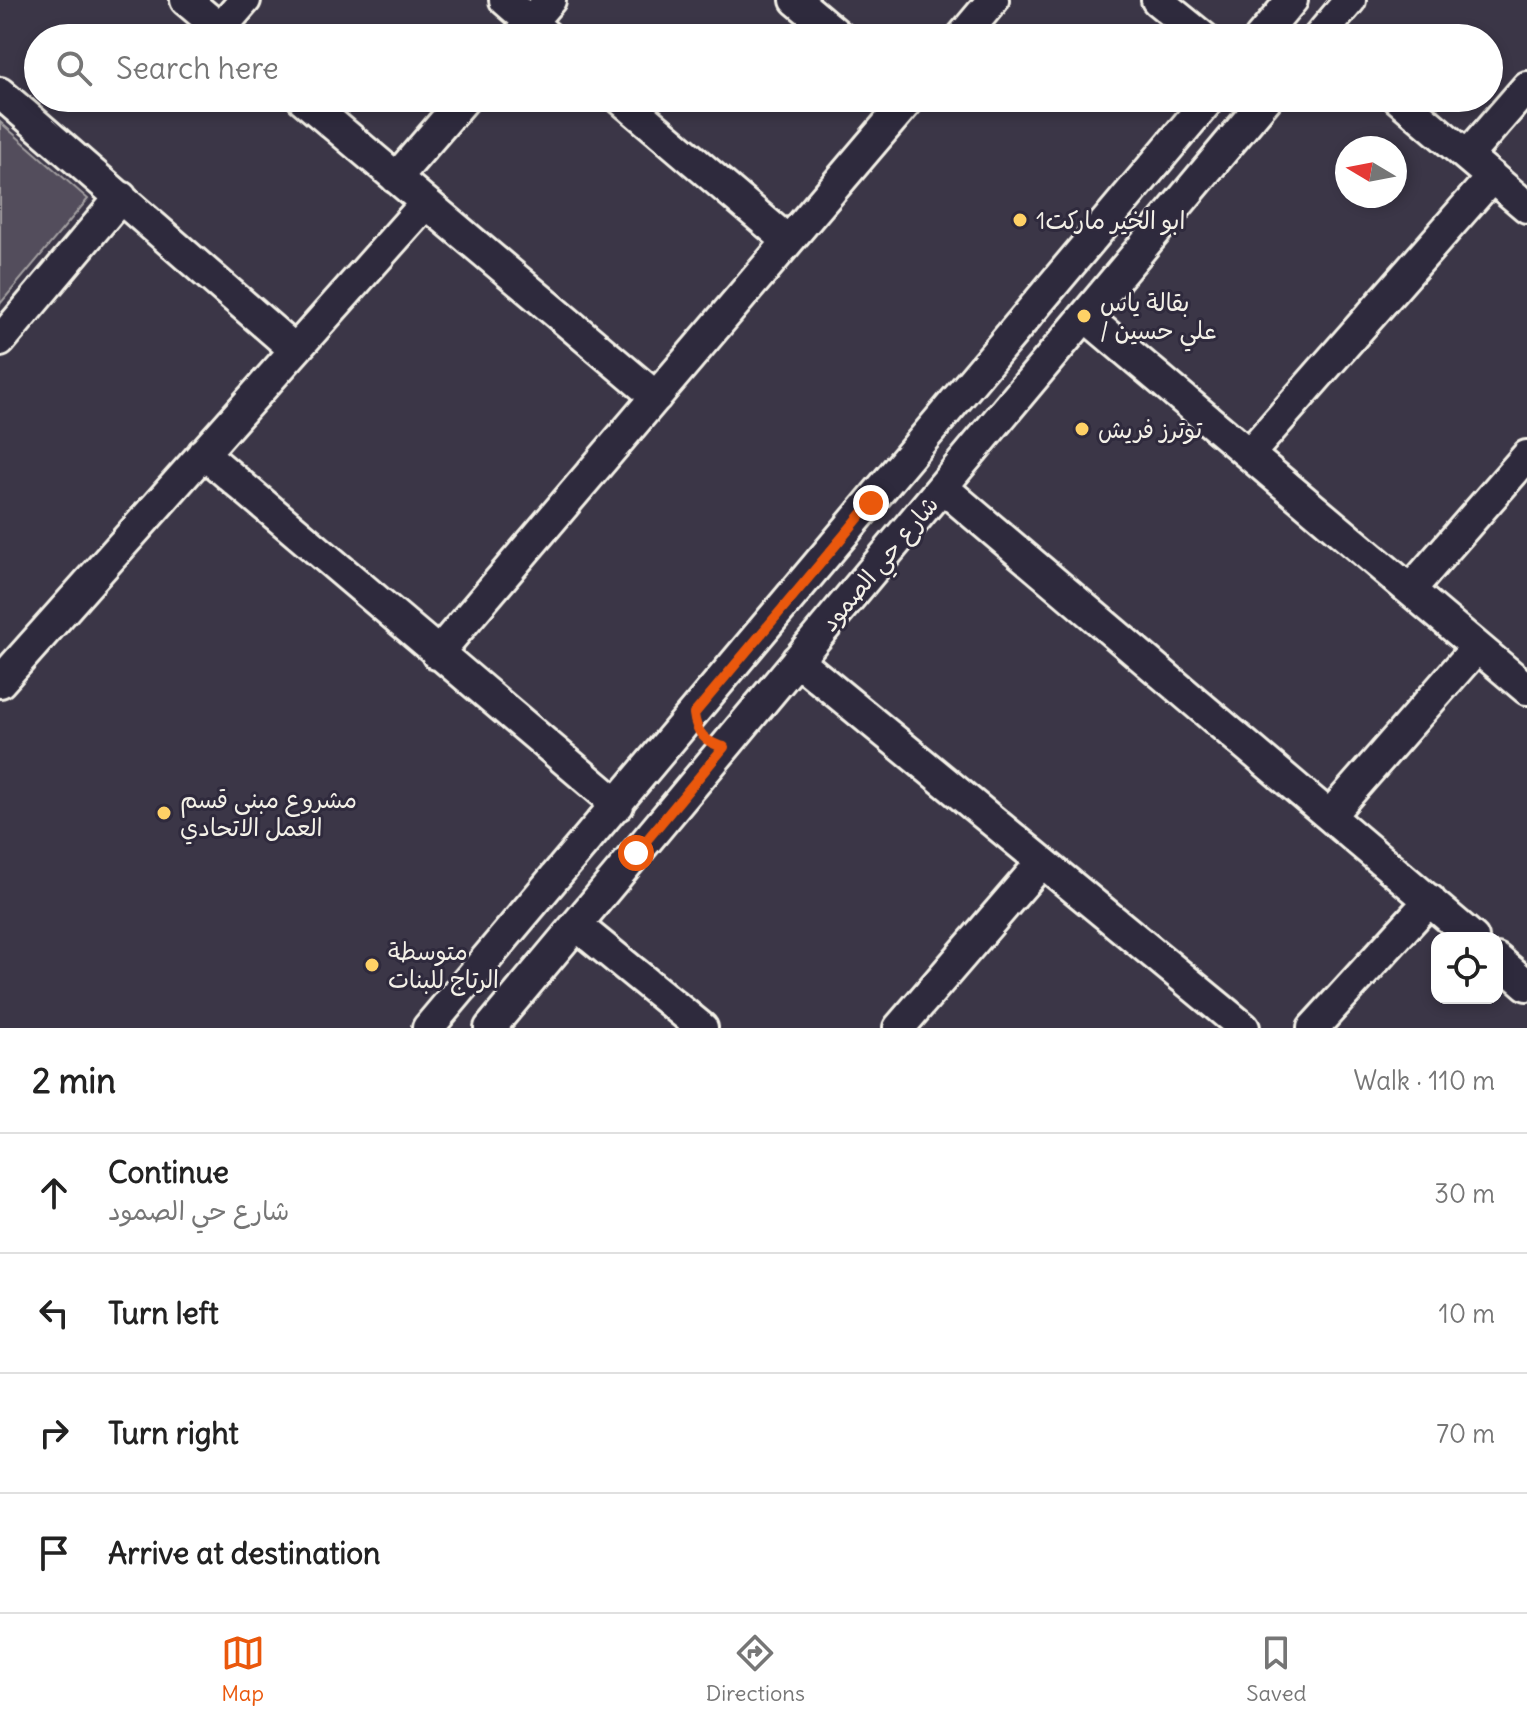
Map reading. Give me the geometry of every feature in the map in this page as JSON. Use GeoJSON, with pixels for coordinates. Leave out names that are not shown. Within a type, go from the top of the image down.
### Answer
{"type":"FeatureCollection","features":[{"type":"Feature","properties":{"kind":"street"},"geometry":{"type":"LineString","coordinates":[[186,0],[214,24]]}},
{"type":"Feature","properties":{"kind":"street"},"geometry":{"type":"LineString","coordinates":[[232,24],[245,0]]}},
{"type":"Feature","properties":{"kind":"street"},"geometry":{"type":"LineString","coordinates":[[505,0],[536,24]]}},
{"type":"Feature","properties":{"kind":"street"},"geometry":{"type":"LineString","coordinates":[[796,0],[824,24]]}},
{"type":"Feature","properties":{"kind":"street"},"geometry":{"type":"LineString","coordinates":[[973,24],[993,0]]}},
{"type":"Feature","properties":{"kind":"street"},"geometry":{"type":"LineString","coordinates":[[1157,0],[1187,24]]}},
{"type":"Feature","properties":{"kind":"street"},"geometry":{"type":"LineString","coordinates":[[1272,24],[1292,0]]}},
{"type":"Feature","properties":{"kind":"street"},"geometry":{"type":"LineString","coordinates":[[1331,24],[1350,0]]}},
{"type":"Feature","properties":{"kind":"street"},"geometry":{"type":"LineString","coordinates":[[1467,156],[1527,87]]}},
{"type":"Feature","properties":{"kind":"street"},"geometry":{"type":"LineString","coordinates":[[0,93],[295,350]]}},
{"type":"Feature","properties":{"kind":"street"},"geometry":{"type":"LineString","coordinates":[[318,112],[656,397]]}},
{"type":"Feature","properties":{"kind":"street"},"geometry":{"type":"LineString","coordinates":[[396,178],[453,112]]}},
{"type":"Feature","properties":{"kind":"street"},"geometry":{"type":"LineString","coordinates":[[636,112],[788,241]]}},
{"type":"Feature","properties":{"kind":"street"},"geometry":{"type":"LineString","coordinates":[[437,654],[898,112]]}},
{"type":"Feature","properties":{"kind":"street"},"geometry":{"type":"LineString","coordinates":[[428,1028],[1198,112]]}},
{"type":"Feature","properties":{"kind":"street","name":"شارع حي الصمود"},"geometry":{"type":"LineString","coordinates":[[490,1028],[1255,112]]}},
{"type":"Feature","properties":{"kind":"street"},"geometry":{"type":"LineString","coordinates":[[1415,112],[1527,207]]}},
{"type":"Feature","properties":{"kind":"street"},"geometry":{"type":"LineString","coordinates":[[1249,454],[1492,177]]}},
{"type":"Feature","properties":{"kind":"street"},"geometry":{"type":"LineString","coordinates":[[0,341],[121,197]]}},
{"type":"Feature","properties":{"kind":"street"},"geometry":{"type":"LineString","coordinates":[[2,673],[426,203]]}},
{"type":"Feature","properties":{"kind":"street"},"geometry":{"type":"LineString","coordinates":[[1085,316],[1527,689]]}},
{"type":"Feature","properties":{"kind":"street"},"geometry":{"type":"LineString","coordinates":[[203,453],[618,805]]}},
{"type":"Feature","properties":{"kind":"street"},"geometry":{"type":"LineString","coordinates":[[1410,590],[1527,456]]}},
{"type":"Feature","properties":{"kind":"street"},"geometry":{"type":"LineString","coordinates":[[942,487],[1466,932]]}},
{"type":"Feature","properties":{"kind":"street"},"geometry":{"type":"LineString","coordinates":[[1330,815],[1477,647]]}},
{"type":"Feature","properties":{"kind":"street"},"geometry":{"type":"LineString","coordinates":[[797,660],[1244,1028]]}},
{"type":"Feature","properties":{"kind":"street"},"geometry":{"type":"LineString","coordinates":[[694,714],[699,733],[714,745],[724,747]]}},
{"type":"Feature","properties":{"kind":"street"},"geometry":{"type":"LineString","coordinates":[[645,773],[668,782],[676,804]]}},
{"type":"Feature","properties":{"kind":"street"},"geometry":{"type":"LineString","coordinates":[[903,1027],[1042,862]]}},
{"type":"Feature","properties":{"kind":"street"},"geometry":{"type":"LineString","coordinates":[[1313,1028],[1430,900]]}},
{"type":"Feature","properties":{"kind":"street"},"geometry":{"type":"LineString","coordinates":[[576,925],[702,1028]]}},
{"type":"Feature","properties":{"kind":"street"},"geometry":{"type":"LineString","coordinates":[[1503,964],[1527,985]]}},
{"type":"Feature","properties":{"kind":"shaded area"},"geometry":{"type":"Polygon","coordinates":[[[0,122],[88,199],[0,304],[0,122]]]}},
{"type":"Feature","properties":{"kind":"place","name":"ابو الخير ماركت1"},"geometry":{"type":"Point","coordinates":[1020,220]}},
{"type":"Feature","properties":{"kind":"place","name":"بقالة ياس / علي حسين"},"geometry":{"type":"Point","coordinates":[1084,316]}},
{"type":"Feature","properties":{"kind":"place","name":"توترز فريش"},"geometry":{"type":"Point","coordinates":[1082,429]}},
{"type":"Feature","properties":{"kind":"place","name":"مشروع مبنى قسم العمل الاتحادي"},"geometry":{"type":"Point","coordinates":[164,813]}},
{"type":"Feature","properties":{"kind":"place","name":"متوسطة الرتاج للبنات"},"geometry":{"type":"Point","coordinates":[372,965]}},
{"type":"Feature","properties":{"kind":"route"},"geometry":{"type":"LineString","coordinates":[[636,853],[724,747],[714,745],[699,733],[694,714],[871,503]]}}]}
